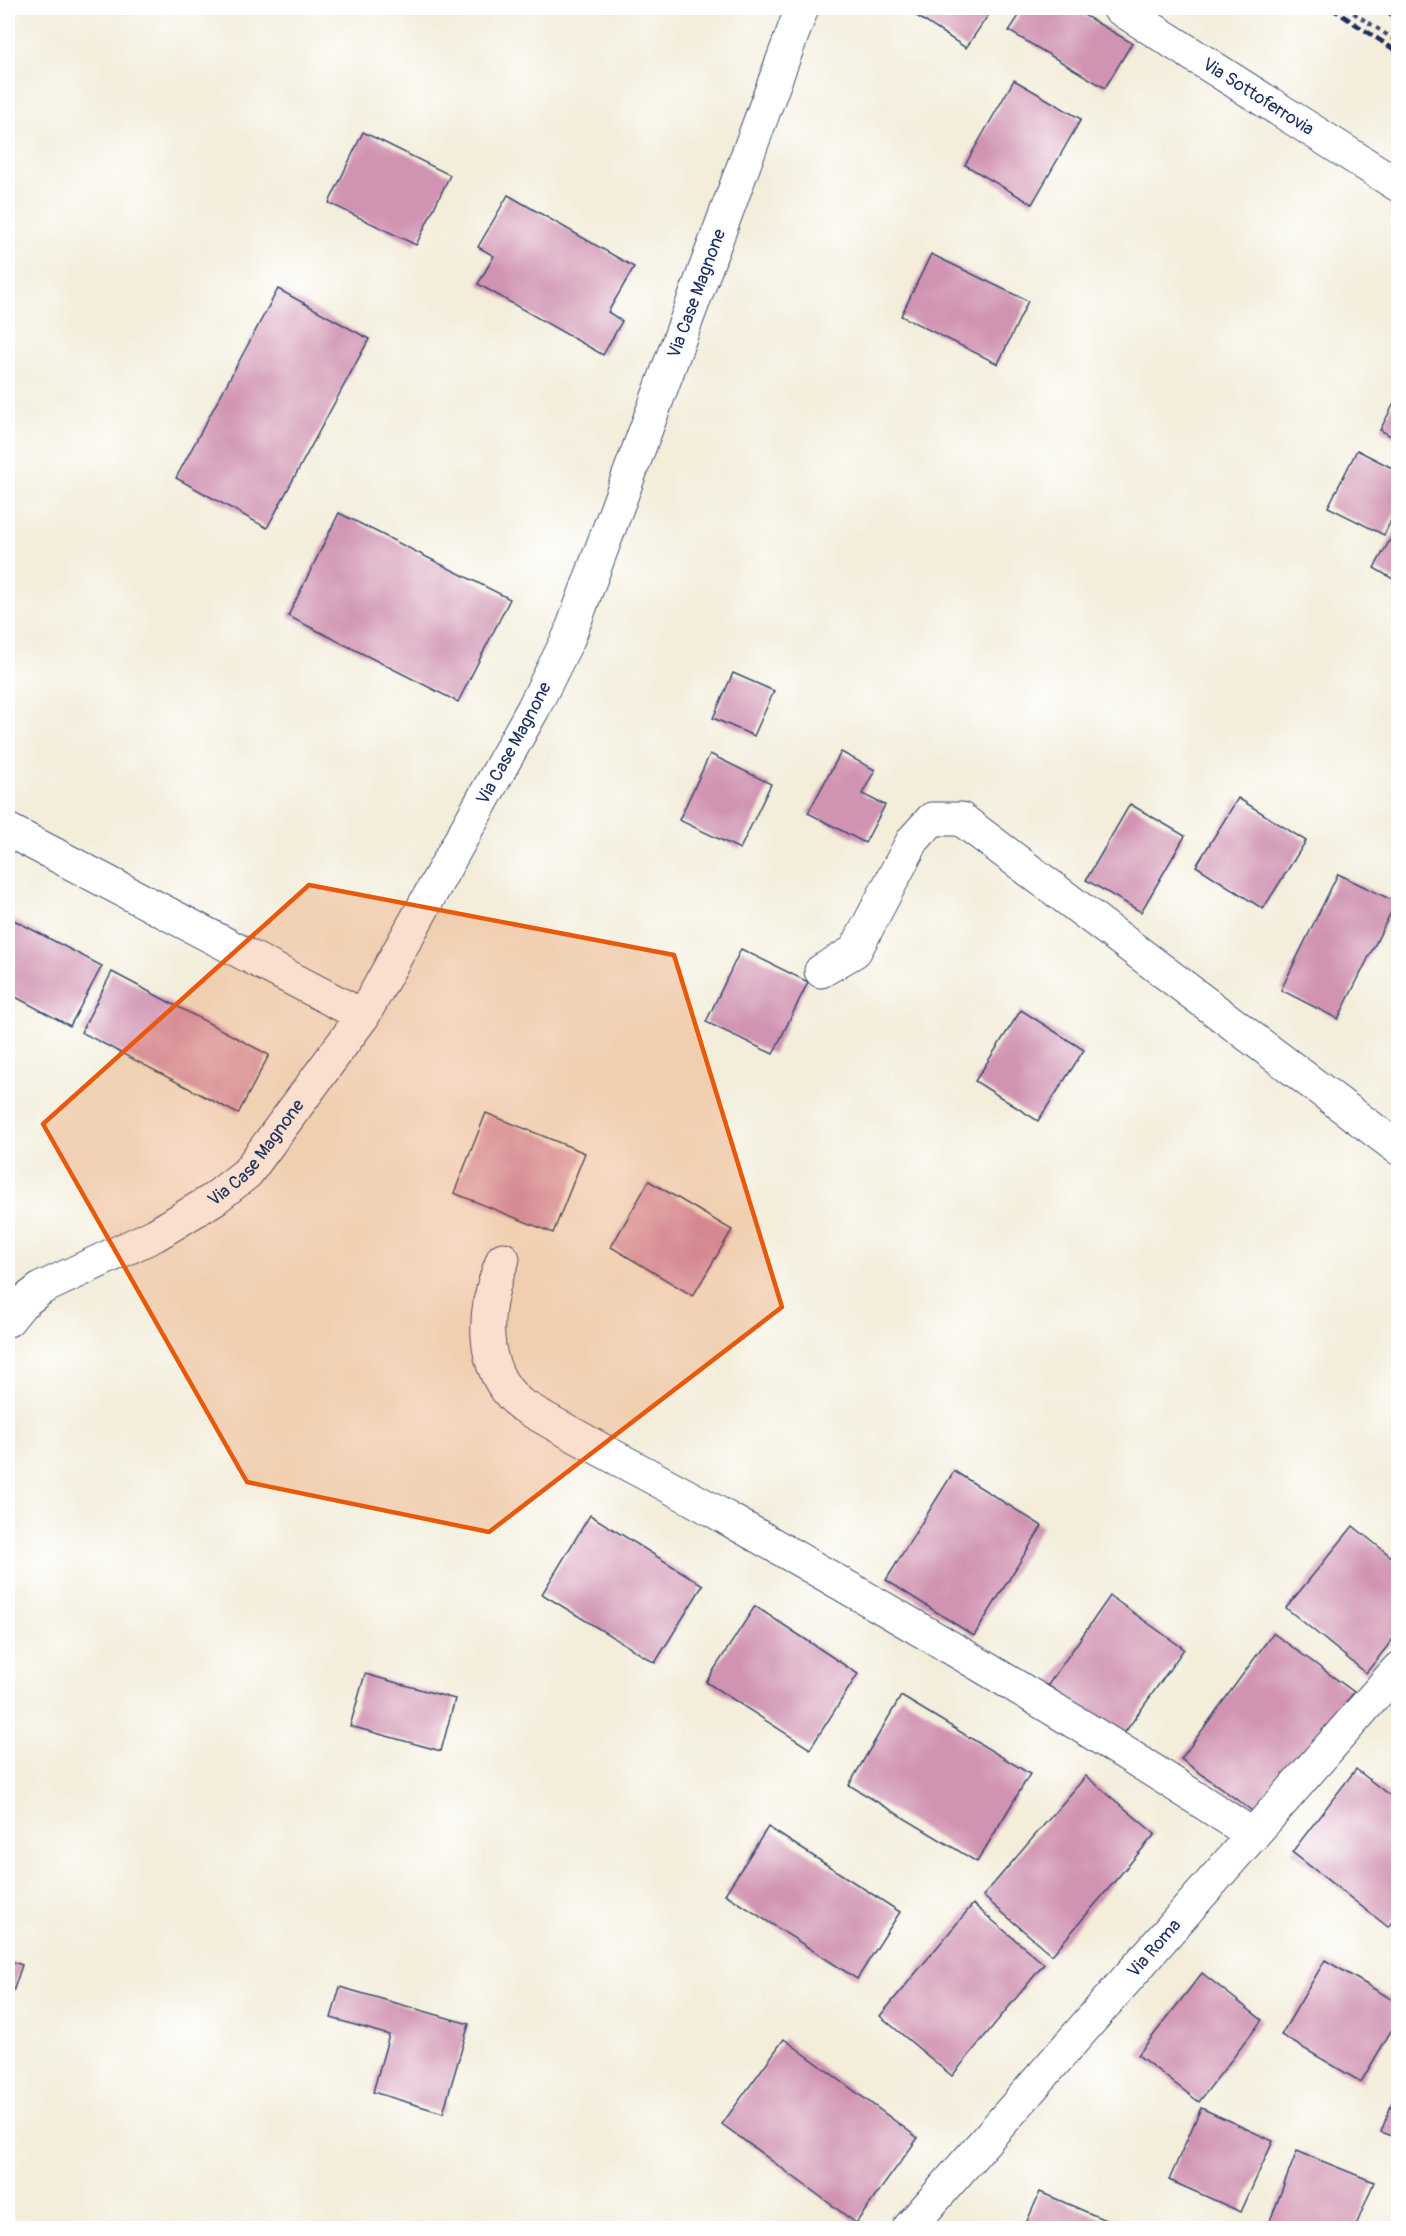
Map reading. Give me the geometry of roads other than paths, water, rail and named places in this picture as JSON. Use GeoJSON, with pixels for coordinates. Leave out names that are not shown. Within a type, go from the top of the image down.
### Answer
{"type":"FeatureCollection","features":[{"type":"Feature","properties":{"kind":"street","name":"Via Case Magnone"},"geometry":{"type":"LineString","coordinates":[[8,1320],[21,1304],[42,1288],[155,1235],[214,1199],[247,1173],[363,1016],[527,719],[569,637],[802,8]]}},
{"type":"Feature","properties":{"kind":"street","name":"Via Sottoferrovia"},"geometry":{"type":"LineString","coordinates":[[1119,8],[1398,185]]}},
{"type":"Feature","properties":{"kind":"street"},"geometry":{"type":"LineString","coordinates":[[821,971],[855,951],[913,840],[932,819],[961,819],[1398,1148]]}},
{"type":"Feature","properties":{"kind":"street"},"geometry":{"type":"LineString","coordinates":[[8,830],[363,1016]]}},
{"type":"Feature","properties":{"kind":"street"},"geometry":{"type":"LineString","coordinates":[[503,1259],[494,1280],[487,1324],[490,1354],[501,1383],[520,1404],[729,1519],[994,1673],[1152,1768],[1253,1835]]}},
{"type":"Feature","properties":{"kind":"street","name":"Via Roma"},"geometry":{"type":"LineString","coordinates":[[909,2229],[1398,1668]]}},
{"type":"Feature","properties":{"kind":"railway"},"geometry":{"type":"LineString","coordinates":[[1331,8],[1398,52]]}}]}
